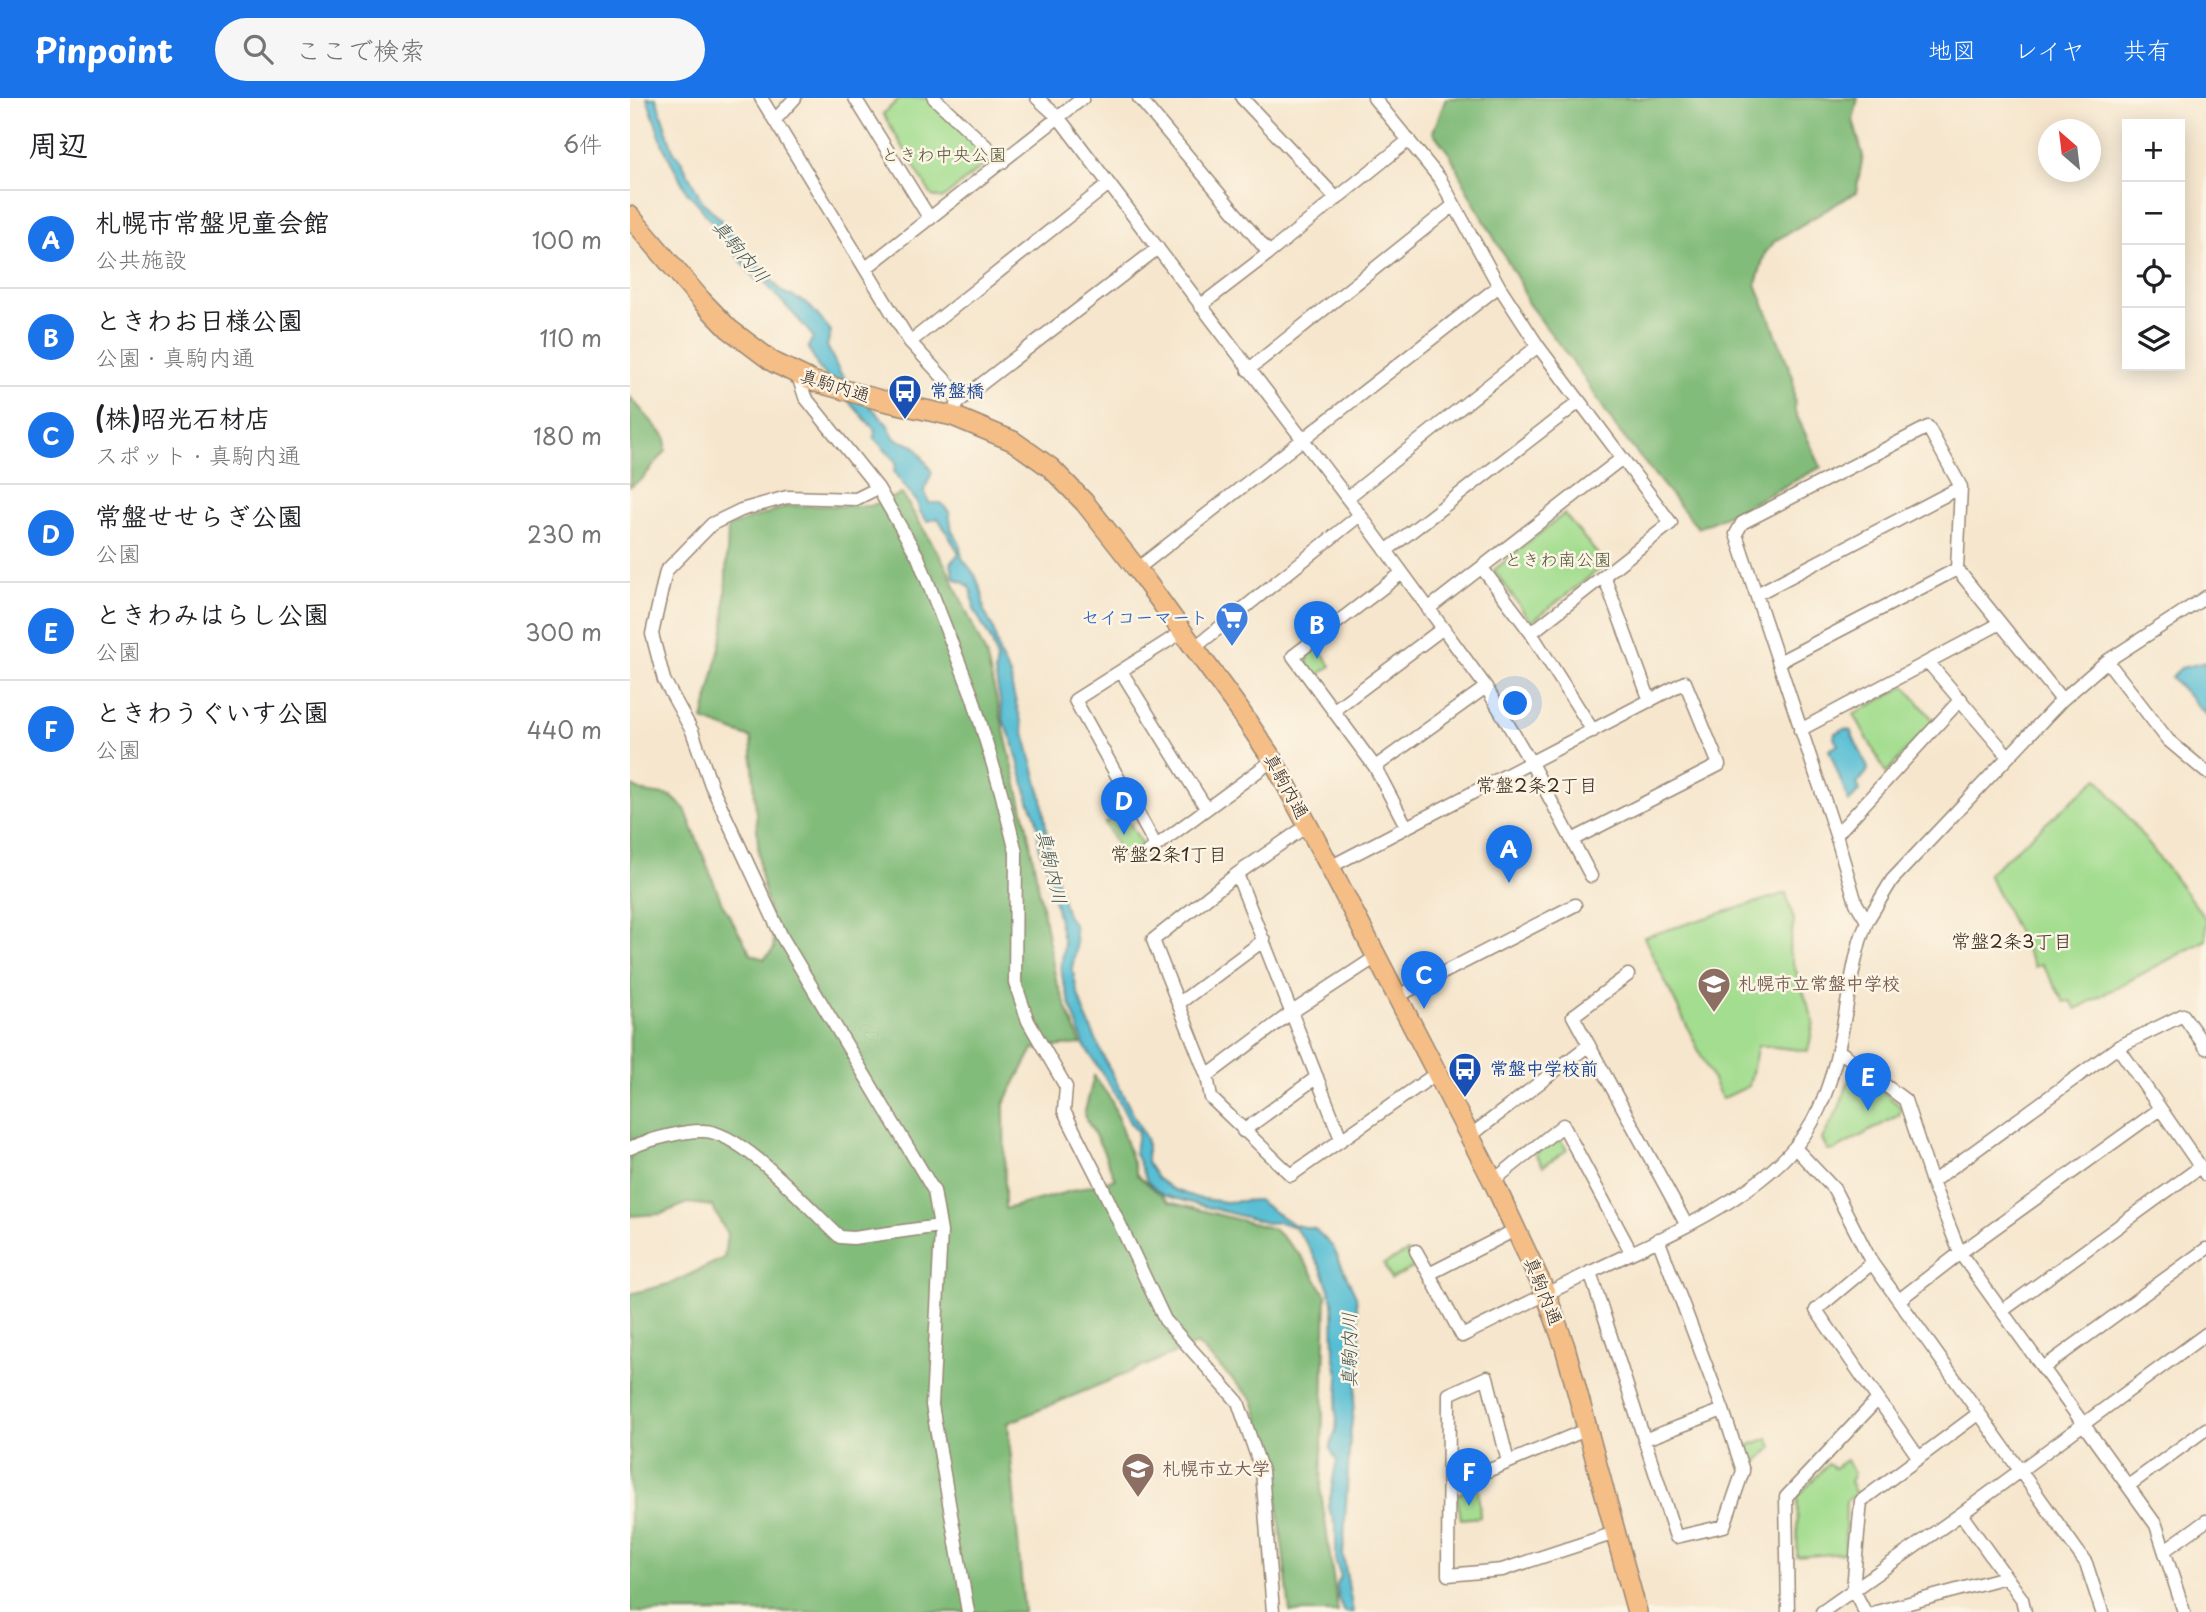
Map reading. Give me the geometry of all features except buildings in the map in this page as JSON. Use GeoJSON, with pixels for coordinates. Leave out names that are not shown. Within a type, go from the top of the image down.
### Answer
{"type":"FeatureCollection","features":[{"type":"Feature","properties":{"kind":"highway","name":"真駒内通"},"geometry":{"type":"LineString","coordinates":[[630,216],[729,329],[773,362],[805,379],[884,401],[955,409],[1013,441],[1051,468],[1085,503],[1137,569],[1273,760],[1517,1229],[1546,1294],[1565,1347],[1637,1612]]}},
{"type":"Feature","properties":{"kind":"street"},"geometry":{"type":"LineString","coordinates":[[761,98],[911,342],[949,384],[955,409],[1158,248]]}},
{"type":"Feature","properties":{"kind":"street"},"geometry":{"type":"LineString","coordinates":[[775,120],[795,98]]}},
{"type":"Feature","properties":{"kind":"street"},"geometry":{"type":"LineString","coordinates":[[855,98],[930,219]]}},
{"type":"Feature","properties":{"kind":"street"},"geometry":{"type":"LineString","coordinates":[[933,98],[1003,162]]}},
{"type":"Feature","properties":{"kind":"street"},"geometry":{"type":"LineString","coordinates":[[1037,98],[1059,118],[1360,515],[1486,687],[1531,763],[1591,876]]}},
{"type":"Feature","properties":{"kind":"street"},"geometry":{"type":"LineString","coordinates":[[866,268],[1083,98]]}},
{"type":"Feature","properties":{"kind":"street"},"geometry":{"type":"LineString","coordinates":[[1139,98],[1269,253]]}},
{"type":"Feature","properties":{"kind":"street"},"geometry":{"type":"LineString","coordinates":[[1242,98],[1337,199]]}},
{"type":"Feature","properties":{"kind":"street"},"geometry":{"type":"LineString","coordinates":[[1374,98],[1440,179],[1499,286],[1538,346],[1671,523],[1531,632]]}},
{"type":"Feature","properties":{"kind":"street"},"geometry":{"type":"LineString","coordinates":[[1200,306],[1409,140]]}},
{"type":"Feature","properties":{"kind":"street"},"geometry":{"type":"LineString","coordinates":[[911,342],[1109,184]]}},
{"type":"Feature","properties":{"kind":"street"},"geometry":{"type":"LineString","coordinates":[[1248,370],[1454,205]]}},
{"type":"Feature","properties":{"kind":"street"},"geometry":{"type":"LineString","coordinates":[[1137,569],[1499,286]]}},
{"type":"Feature","properties":{"kind":"street"},"geometry":{"type":"LineString","coordinates":[[1347,498],[1538,346]]}},
{"type":"Feature","properties":{"kind":"street"},"geometry":{"type":"LineString","coordinates":[[805,379],[805,397],[878,488],[918,556],[973,698],[1016,852],[1015,983],[1028,1021],[1066,1087],[1064,1111],[1165,1320],[1238,1402],[1262,1471],[1273,1612]]}},
{"type":"Feature","properties":{"kind":"street"},"geometry":{"type":"LineString","coordinates":[[1387,551],[1579,402]]}},
{"type":"Feature","properties":{"kind":"street"},"geometry":{"type":"LineString","coordinates":[[1867,921],[1856,903],[1736,534],[1742,523],[1928,427],[1961,487],[1957,569],[2062,700]]}},
{"type":"Feature","properties":{"kind":"street"},"geometry":{"type":"LineString","coordinates":[[1428,609],[1621,459]]}},
{"type":"Feature","properties":{"kind":"street"},"geometry":{"type":"LineString","coordinates":[[1757,594],[1961,487]]}},
{"type":"Feature","properties":{"kind":"street"},"geometry":{"type":"LineString","coordinates":[[878,488],[856,499],[788,497],[741,510],[712,524],[666,571],[652,634],[664,681],[692,731],[711,785],[782,937],[934,1191],[940,1226],[932,1405],[968,1612]]}},
{"type":"Feature","properties":{"kind":"street"},"geometry":{"type":"LineString","coordinates":[[1156,846],[1075,700],[1121,671],[1188,640],[1360,515]]}},
{"type":"Feature","properties":{"kind":"street"},"geometry":{"type":"LineString","coordinates":[[1482,568],[1531,632],[1592,731]]}},
{"type":"Feature","properties":{"kind":"street"},"geometry":{"type":"LineString","coordinates":[[1779,662],[1957,569]]}},
{"type":"Feature","properties":{"kind":"street"},"geometry":{"type":"LineString","coordinates":[[1402,573],[1293,656],[1375,767],[1406,826]]}},
{"type":"Feature","properties":{"kind":"street"},"geometry":{"type":"LineString","coordinates":[[1604,576],[1650,701]]}},
{"type":"Feature","properties":{"kind":"street"},"geometry":{"type":"LineString","coordinates":[[1416,1251],[1462,1336],[1686,1224],[1742,1193],[1777,1166],[1795,1148],[1812,1122],[1829,1085],[1851,975],[1867,921],[1892,880],[2007,755],[2062,700],[2107,661],[2206,597]]}},
{"type":"Feature","properties":{"kind":"street"},"geometry":{"type":"LineString","coordinates":[[1800,730],[1999,624]]}},
{"type":"Feature","properties":{"kind":"street"},"geometry":{"type":"LineString","coordinates":[[1334,710],[1442,629]]}},
{"type":"Feature","properties":{"kind":"street"},"geometry":{"type":"LineString","coordinates":[[2107,661],[2168,740],[2206,772]]}},
{"type":"Feature","properties":{"kind":"street"},"geometry":{"type":"LineString","coordinates":[[1928,662],[2007,755]]}},
{"type":"Feature","properties":{"kind":"street"},"geometry":{"type":"LineString","coordinates":[[1121,671],[1206,808]]}},
{"type":"Feature","properties":{"kind":"street"},"geometry":{"type":"LineString","coordinates":[[1330,867],[1685,682],[1718,765],[1572,840]]}},
{"type":"Feature","properties":{"kind":"street"},"geometry":{"type":"LineString","coordinates":[[1375,767],[1486,687]]}},
{"type":"Feature","properties":{"kind":"street"},"geometry":{"type":"LineString","coordinates":[[1836,835],[1961,699]]}},
{"type":"Feature","properties":{"kind":"street"},"geometry":{"type":"LineString","coordinates":[[1144,855],[1273,760]]}},
{"type":"Feature","properties":{"kind":"street"},"geometry":{"type":"LineString","coordinates":[[1308,825],[1237,874],[1153,940],[1207,1076],[1211,1098],[1291,1175],[1437,1073]]}},
{"type":"Feature","properties":{"kind":"street"},"geometry":{"type":"LineString","coordinates":[[1237,874],[1341,1139]]}},
{"type":"Feature","properties":{"kind":"street"},"geometry":{"type":"LineString","coordinates":[[1398,996],[1575,905]]}},
{"type":"Feature","properties":{"kind":"street"},"geometry":{"type":"LineString","coordinates":[[1178,1004],[1264,940]]}},
{"type":"Feature","properties":{"kind":"street"},"geometry":{"type":"LineString","coordinates":[[1207,1076],[1292,1012],[1376,957]]}},
{"type":"Feature","properties":{"kind":"street"},"geometry":{"type":"LineString","coordinates":[[1628,975],[1573,1016],[1686,1224]]}},
{"type":"Feature","properties":{"kind":"street"},"geometry":{"type":"LineString","coordinates":[[1932,1182],[2118,1047],[2183,1015],[2206,1048]]}},
{"type":"Feature","properties":{"kind":"street"},"geometry":{"type":"LineString","coordinates":[[1469,1136],[1589,1045]]}},
{"type":"Feature","properties":{"kind":"street"},"geometry":{"type":"LineString","coordinates":[[2001,1311],[2203,1171],[2118,1047]]}},
{"type":"Feature","properties":{"kind":"street"},"geometry":{"type":"LineString","coordinates":[[1838,1050],[1905,1100],[1932,1182],[1960,1253],[2156,1525],[2184,1612]]}},
{"type":"Feature","properties":{"kind":"street"},"geometry":{"type":"LineString","coordinates":[[1243,1131],[1317,1077]]}},
{"type":"Feature","properties":{"kind":"street"},"geometry":{"type":"LineString","coordinates":[[1899,1300],[2160,1109]]}},
{"type":"Feature","properties":{"kind":"street"},"geometry":{"type":"LineString","coordinates":[[1493,1181],[1563,1125],[1631,1252]]}},
{"type":"Feature","properties":{"kind":"street"},"geometry":{"type":"LineString","coordinates":[[630,1147],[704,1131],[728,1137],[772,1172],[840,1237],[853,1238],[940,1226]]}},
{"type":"Feature","properties":{"kind":"street"},"geometry":{"type":"LineString","coordinates":[[1795,1148],[1834,1189],[1872,1263],[2086,1563],[2102,1612]]}},
{"type":"Feature","properties":{"kind":"street"},"geometry":{"type":"LineString","coordinates":[[1429,1274],[1517,1229]]}},
{"type":"Feature","properties":{"kind":"street"},"geometry":{"type":"LineString","coordinates":[[1590,1272],[1676,1537],[1724,1526],[1743,1471],[1723,1410],[1658,1238]]}},
{"type":"Feature","properties":{"kind":"street"},"geometry":{"type":"LineString","coordinates":[[2043,1368],[2206,1249]]}},
{"type":"Feature","properties":{"kind":"street"},"geometry":{"type":"LineString","coordinates":[[1872,1263],[1816,1310],[1919,1458]]}},
{"type":"Feature","properties":{"kind":"street"},"geometry":{"type":"LineString","coordinates":[[1822,1612],[1961,1514],[2206,1334]]}},
{"type":"Feature","properties":{"kind":"street"},"geometry":{"type":"LineString","coordinates":[[1508,1462],[1487,1377],[1449,1394],[1448,1575],[1502,1570],[1615,1533]]}},
{"type":"Feature","properties":{"kind":"street"},"geometry":{"type":"LineString","coordinates":[[1788,1612],[1786,1497],[1878,1399]]}},
{"type":"Feature","properties":{"kind":"street"},"geometry":{"type":"LineString","coordinates":[[1646,1439],[1723,1410]]}},
{"type":"Feature","properties":{"kind":"street"},"geometry":{"type":"LineString","coordinates":[[1865,1612],[1853,1589],[1861,1502],[1979,1413]]}},
{"type":"Feature","properties":{"kind":"street"},"geometry":{"type":"LineString","coordinates":[[1449,1487],[1588,1429]]}},
{"type":"Feature","properties":{"kind":"street"},"geometry":{"type":"LineString","coordinates":[[2128,1486],[2206,1429]]}},
{"type":"Feature","properties":{"kind":"street"},"geometry":{"type":"LineString","coordinates":[[1961,1514],[2022,1598],[2025,1612]]}},
{"type":"Feature","properties":{"kind":"street"},"geometry":{"type":"LineString","coordinates":[[2165,1550],[2206,1521]]}},
{"type":"Feature","properties":{"kind":"street"},"geometry":{"type":"LineString","coordinates":[[1876,1612],[2005,1577]]}},
{"type":"Feature","properties":{"kind":"green space","name":"ときわ中央公園"},"geometry":{"type":"Polygon","coordinates":[[[900,98],[928,98],[991,155],[989,161],[942,199],[932,196],[883,114],[900,98]]]}},
{"type":"Feature","properties":{"kind":"green space"},"geometry":{"type":"Polygon","coordinates":[[[1446,98],[1858,98],[1853,120],[1863,156],[1856,192],[1775,241],[1765,253],[1756,284],[1793,377],[1795,412],[1821,467],[1698,528],[1617,429],[1580,372],[1527,302],[1521,285],[1468,192],[1451,156],[1433,132],[1446,98]]]}},
{"type":"Feature","properties":{"kind":"green space"},"geometry":{"type":"Polygon","coordinates":[[[630,397],[666,438],[666,451],[642,479],[630,487],[630,397]]]}},
{"type":"Feature","properties":{"kind":"green space"},"geometry":{"type":"Polygon","coordinates":[[[902,494],[946,566],[986,655],[1027,827],[1056,980],[1081,1044],[1033,1049],[1004,1104],[1005,1209],[1115,1179],[1084,1115],[1094,1076],[1112,1101],[1137,1175],[1169,1202],[1274,1229],[1302,1257],[1326,1295],[1321,1492],[1338,1612],[1290,1612],[1274,1472],[1253,1400],[1197,1344],[1008,1423],[1024,1612],[630,1612],[630,1294],[672,1283],[724,1258],[727,1234],[712,1206],[688,1203],[661,1214],[630,1216],[630,785],[644,792],[671,796],[685,809],[722,903],[751,954],[764,959],[774,949],[771,921],[760,873],[751,738],[703,720],[724,629],[728,527],[788,506],[870,506],[902,494]]]}},
{"type":"Feature","properties":{"kind":"green space","name":"ときわ南公園"},"geometry":{"type":"Polygon","coordinates":[[[1564,514],[1606,564],[1531,622],[1494,570],[1564,514]]]}},
{"type":"Feature","properties":{"kind":"green space"},"geometry":{"type":"Polygon","coordinates":[[[1318,647],[1331,666],[1316,677],[1307,664],[1309,654],[1318,647]]]}},
{"type":"Feature","properties":{"kind":"green space"},"geometry":{"type":"Polygon","coordinates":[[[1905,686],[1934,721],[1886,773],[1854,714],[1905,686]]]}},
{"type":"Feature","properties":{"kind":"green space"},"geometry":{"type":"Polygon","coordinates":[[[2098,778],[2206,919],[2206,940],[2076,1009],[2071,1001],[2064,1002],[2042,964],[2035,967],[1988,874],[2098,778]]]}},
{"type":"Feature","properties":{"kind":"green space"},"geometry":{"type":"Polygon","coordinates":[[[1124,813],[1143,846],[1124,859],[1105,823],[1124,813]]]}},
{"type":"Feature","properties":{"kind":"green space"},"geometry":{"type":"Polygon","coordinates":[[[1786,893],[1794,921],[1789,951],[1814,1022],[1808,1051],[1758,1045],[1749,1086],[1722,1099],[1644,937],[1786,893]]]}},
{"type":"Feature","properties":{"kind":"green space"},"geometry":{"type":"Polygon","coordinates":[[[1854,1067],[1901,1107],[1899,1115],[1835,1150],[1828,1151],[1822,1139],[1839,1108],[1854,1067]]]}},
{"type":"Feature","properties":{"kind":"green space"},"geometry":{"type":"Polygon","coordinates":[[[1555,1139],[1562,1142],[1567,1150],[1543,1166],[1535,1154],[1555,1139]]]}},
{"type":"Feature","properties":{"kind":"green space"},"geometry":{"type":"Polygon","coordinates":[[[1407,1252],[1415,1267],[1391,1279],[1384,1264],[1407,1252]]]}},
{"type":"Feature","properties":{"kind":"green space"},"geometry":{"type":"Polygon","coordinates":[[[1768,1438],[1772,1447],[1751,1468],[1743,1448],[1768,1438]]]}},
{"type":"Feature","properties":{"kind":"green space"},"geometry":{"type":"Polygon","coordinates":[[[1846,1460],[1854,1473],[1850,1482],[1856,1494],[1846,1501],[1845,1553],[1797,1557],[1798,1496],[1828,1464],[1834,1468],[1846,1460]]]}},
{"type":"Feature","properties":{"kind":"green space"},"geometry":{"type":"Polygon","coordinates":[[[1478,1484],[1480,1517],[1461,1519],[1457,1495],[1478,1484]]]}},
{"type":"Feature","properties":{"kind":"water","name":"真駒内川"},"geometry":{"type":"Polygon","coordinates":[[[647,98],[656,98],[673,150],[702,201],[782,292],[807,303],[831,331],[827,346],[840,373],[887,424],[895,439],[915,446],[932,472],[924,491],[929,503],[941,503],[949,512],[952,531],[959,542],[962,558],[975,575],[982,592],[984,611],[993,628],[1000,656],[1011,677],[1042,799],[1050,856],[1067,915],[1074,925],[1076,948],[1072,968],[1077,991],[1104,1058],[1147,1141],[1147,1163],[1157,1178],[1172,1189],[1197,1198],[1225,1202],[1257,1200],[1294,1225],[1315,1229],[1333,1247],[1356,1296],[1361,1350],[1350,1436],[1343,1555],[1353,1612],[1344,1612],[1338,1597],[1337,1585],[1341,1576],[1336,1563],[1336,1528],[1328,1506],[1337,1462],[1330,1448],[1336,1430],[1335,1408],[1339,1379],[1334,1354],[1333,1301],[1322,1270],[1294,1227],[1280,1222],[1267,1223],[1163,1195],[1147,1181],[1135,1153],[1138,1132],[1084,1045],[1063,981],[1061,967],[1064,944],[1047,866],[1040,851],[1036,817],[1013,742],[1004,722],[995,672],[997,660],[992,642],[974,609],[968,585],[954,578],[951,563],[959,553],[938,518],[927,521],[920,512],[917,502],[894,472],[896,462],[874,438],[875,430],[818,367],[808,347],[813,337],[764,281],[757,281],[688,194],[664,148],[647,98]]]}},
{"type":"Feature","properties":{"kind":"water"},"geometry":{"type":"Polygon","coordinates":[[[2206,662],[2206,715],[2171,677],[2181,668],[2206,662]]]}},
{"type":"Feature","properties":{"kind":"water"},"geometry":{"type":"Polygon","coordinates":[[[1844,729],[1850,730],[1868,768],[1857,784],[1860,790],[1849,802],[1829,750],[1838,745],[1834,738],[1835,733],[1844,729]]]}},
{"type":"Feature","properties":{"kind":"place","name":"常盤橋"},"geometry":{"type":"Point","coordinates":[905,421]}},
{"type":"Feature","properties":{"kind":"place","name":"セイコーマート"},"geometry":{"type":"Point","coordinates":[1232,648]}},
{"type":"Feature","properties":{"kind":"place","name":"ときわお日様公園"},"geometry":{"type":"Point","coordinates":[1317,659]}},
{"type":"Feature","properties":{"kind":"place","name":"常盤せせらぎ公園"},"geometry":{"type":"Point","coordinates":[1124,835]}},
{"type":"Feature","properties":{"kind":"place","name":"札幌市常盤児童会館"},"geometry":{"type":"Point","coordinates":[1509,883]}},
{"type":"Feature","properties":{"kind":"place","name":"(株)昭光石材店"},"geometry":{"type":"Point","coordinates":[1424,1009]}},
{"type":"Feature","properties":{"kind":"place","name":"札幌市立常盤中学校"},"geometry":{"type":"Point","coordinates":[1714,1014]}},
{"type":"Feature","properties":{"kind":"place","name":"常盤中学校前"},"geometry":{"type":"Point","coordinates":[1465,1099]}},
{"type":"Feature","properties":{"kind":"place","name":"ときわみはらし公園"},"geometry":{"type":"Point","coordinates":[1868,1111]}},
{"type":"Feature","properties":{"kind":"place","name":"札幌市立大学"},"geometry":{"type":"Point","coordinates":[1138,1499]}},
{"type":"Feature","properties":{"kind":"place","name":"ときわうぐいす公園"},"geometry":{"type":"Point","coordinates":[1469,1506]}},
{"type":"Feature","properties":{"kind":"district","name":"常盤2条2丁目"},"geometry":{"type":"Point","coordinates":[1537,785]}},
{"type":"Feature","properties":{"kind":"district","name":"常盤2条1丁目"},"geometry":{"type":"Point","coordinates":[1169,854]}},
{"type":"Feature","properties":{"kind":"district","name":"常盤2条3丁目"},"geometry":{"type":"Point","coordinates":[2012,941]}}]}
